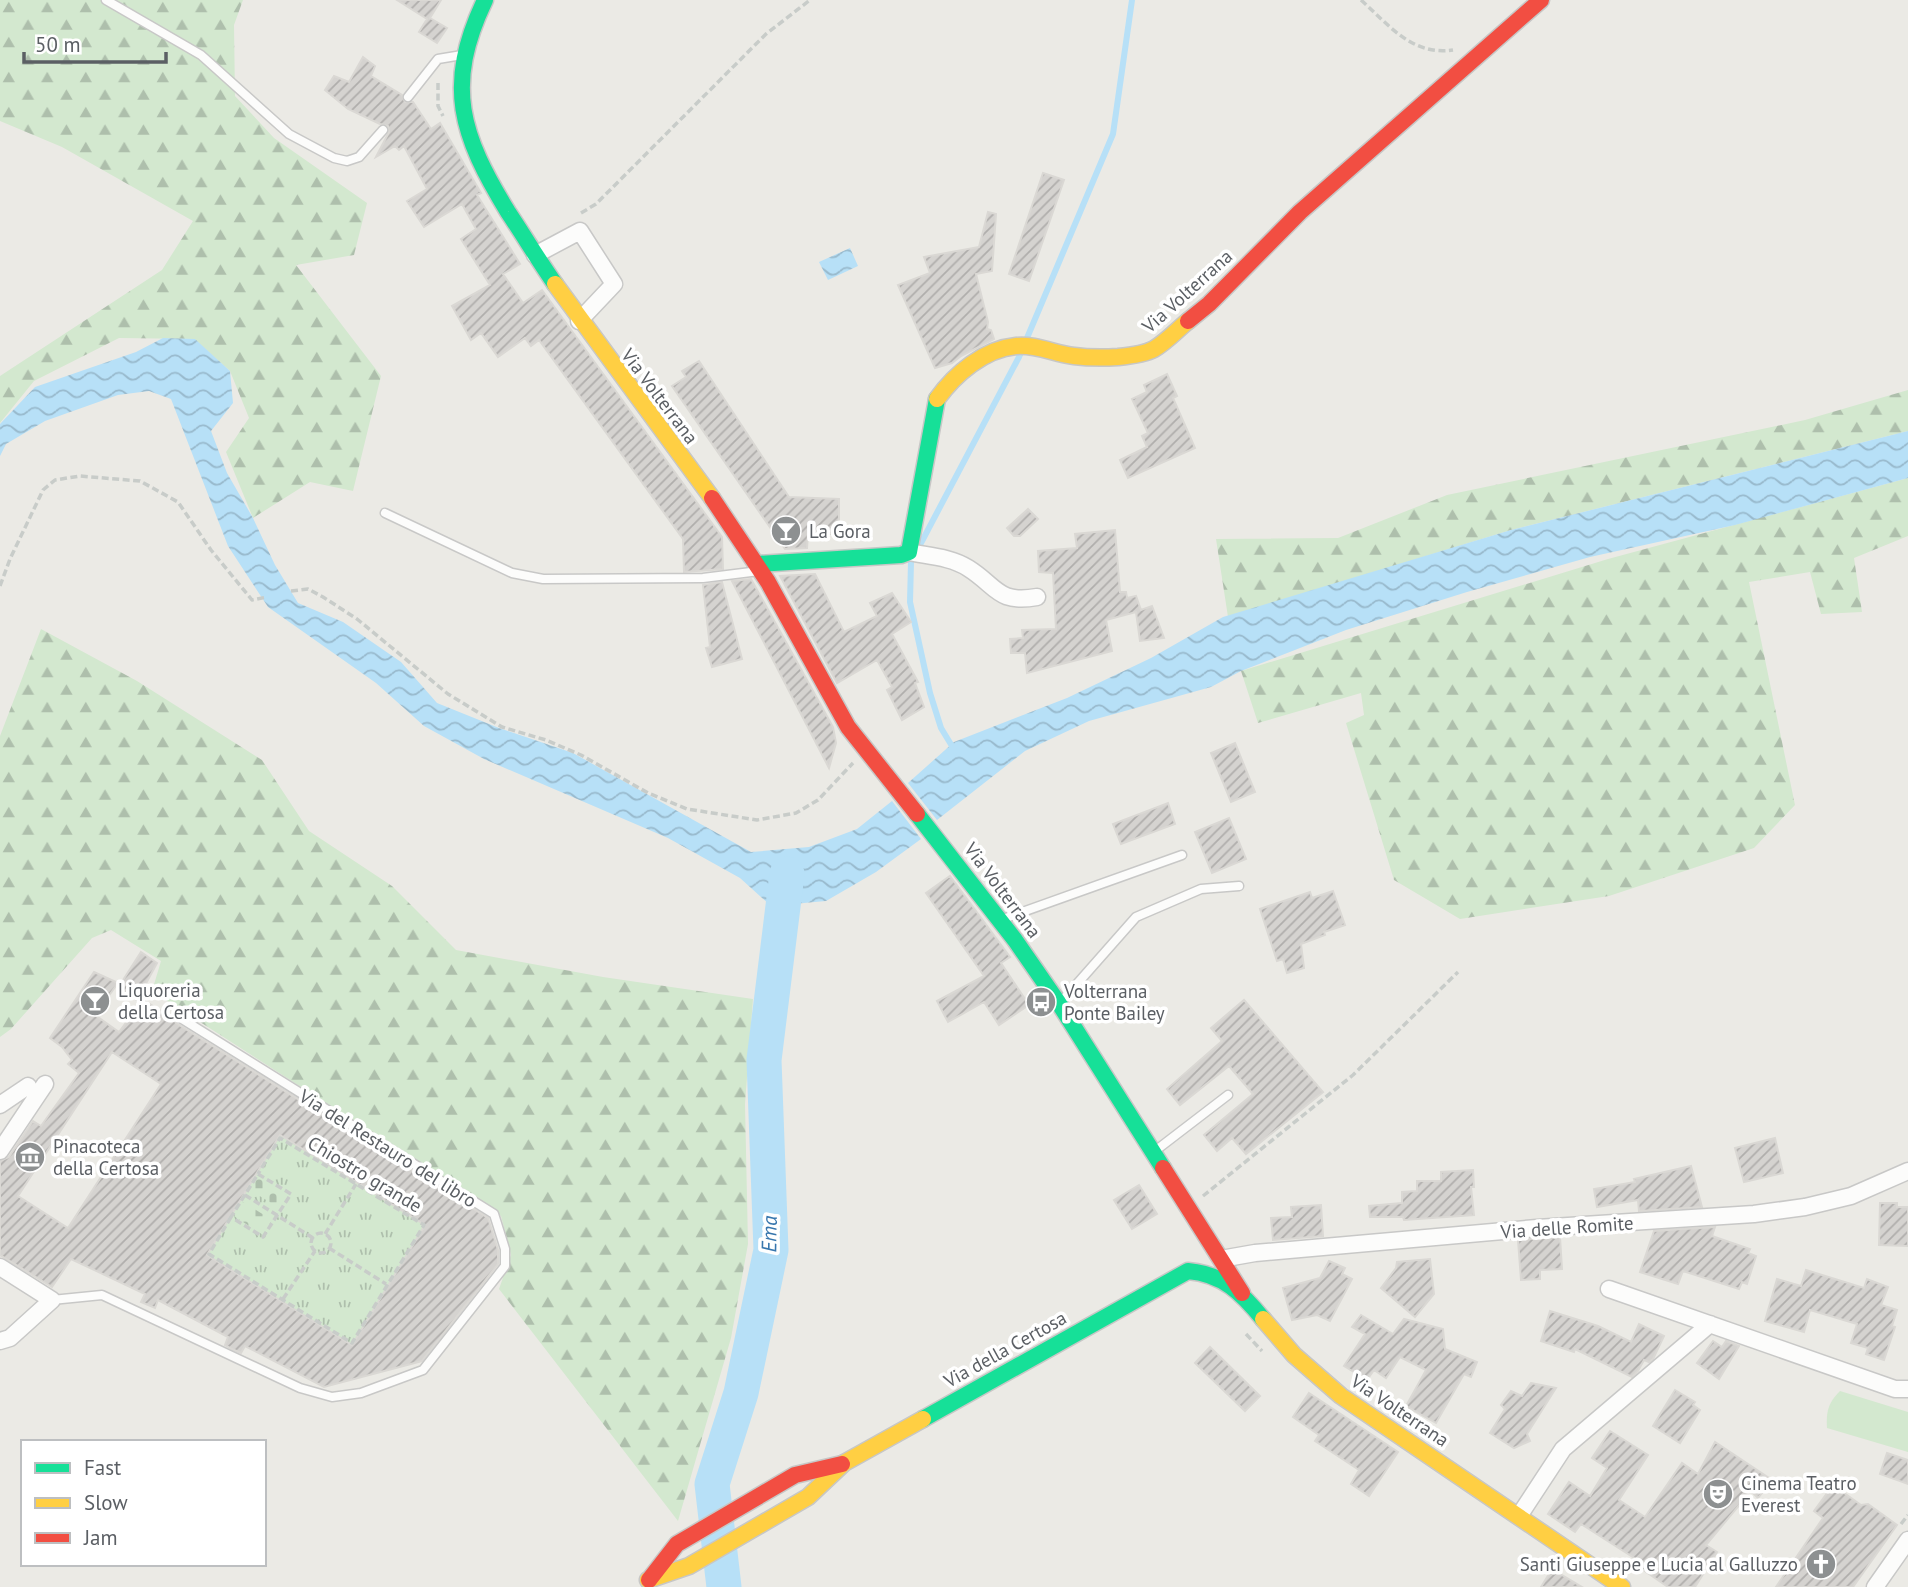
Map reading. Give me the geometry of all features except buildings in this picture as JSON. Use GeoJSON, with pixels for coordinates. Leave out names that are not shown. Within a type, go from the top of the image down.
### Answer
{"type":"FeatureCollection","features":[{"type":"Feature","properties":{"kind":"main road","name":"Via Volterrana"},"geometry":{"type":"LineString","coordinates":[[485,0],[465,54],[462,105],[472,148],[483,170],[579,321],[760,567],[830,699],[872,757],[1001,920],[1060,1005],[1242,1293],[1280,1339],[1332,1389],[1622,1587]]}},
{"type":"Feature","properties":{"kind":"main road","name":"Via Volterrana"},"geometry":{"type":"LineString","coordinates":[[909,552],[935,401],[947,385],[967,367],[992,353],[1015,346],[1034,346],[1073,356],[1099,358],[1153,351],[1209,304],[1300,212],[1541,0]]}},
{"type":"Feature","properties":{"kind":"main road"},"geometry":{"type":"LineString","coordinates":[[760,567],[901,555],[909,552]]}},
{"type":"Feature","properties":{"kind":"main road"},"geometry":{"type":"LineString","coordinates":[[1188,1271],[1195,1255]]}},
{"type":"Feature","properties":{"kind":"main road","name":"Via Volterrana"},"geometry":{"type":"LineString","coordinates":[[1188,1271],[1201,1270],[1216,1275],[1242,1293]]}},
{"type":"Feature","properties":{"kind":"main road","name":"Via della Certosa"},"geometry":{"type":"LineString","coordinates":[[646,1584],[689,1566],[808,1497],[844,1463],[1188,1271]]}},
{"type":"Feature","properties":{"kind":"main road","name":"Via della Certosa"},"geometry":{"type":"LineString","coordinates":[[646,1584],[677,1544],[795,1475],[844,1463]]}},
{"type":"Feature","properties":{"kind":"street"},"geometry":{"type":"LineString","coordinates":[[535,255],[580,231],[614,284],[579,321]]}},
{"type":"Feature","properties":{"kind":"street"},"geometry":{"type":"LineString","coordinates":[[909,552],[947,558],[967,567],[1004,597],[1019,600],[1037,597]]}},
{"type":"Feature","properties":{"kind":"street"},"geometry":{"type":"LineString","coordinates":[[0,1151],[45,1084]]}},
{"type":"Feature","properties":{"kind":"street"},"geometry":{"type":"LineString","coordinates":[[0,1105],[28,1086]]}},
{"type":"Feature","properties":{"kind":"street","name":"Via delle Romite"},"geometry":{"type":"LineString","coordinates":[[1221,1259],[1537,1227],[1754,1214],[1805,1207],[1851,1196],[1908,1171]]}},
{"type":"Feature","properties":{"kind":"street"},"geometry":{"type":"LineString","coordinates":[[0,1267],[52,1300],[10,1338],[0,1340]]}},
{"type":"Feature","properties":{"kind":"street"},"geometry":{"type":"LineString","coordinates":[[1609,1289],[1895,1389],[1908,1389]]}},
{"type":"Feature","properties":{"kind":"street"},"geometry":{"type":"LineString","coordinates":[[1519,1516],[1563,1449],[1710,1324]]}},
{"type":"Feature","properties":{"kind":"street"},"geometry":{"type":"LineString","coordinates":[[1875,1587],[1908,1539]]}},
{"type":"Feature","properties":{"kind":"lane"},"geometry":{"type":"LineString","coordinates":[[106,0],[201,55],[289,134],[334,158],[347,161],[359,157],[383,130]]}},
{"type":"Feature","properties":{"kind":"lane"},"geometry":{"type":"LineString","coordinates":[[408,97],[438,59],[465,54]]}},
{"type":"Feature","properties":{"kind":"lane"},"geometry":{"type":"LineString","coordinates":[[385,513],[512,573],[543,579],[703,578],[760,567]]}},
{"type":"Feature","properties":{"kind":"lane"},"geometry":{"type":"LineString","coordinates":[[1001,920],[1182,855]]}},
{"type":"Feature","properties":{"kind":"lane"},"geometry":{"type":"LineString","coordinates":[[1060,1005],[1136,917],[1201,889],[1240,886]]}},
{"type":"Feature","properties":{"kind":"lane","name":"Via del Restauro del libro"},"geometry":{"type":"LineString","coordinates":[[52,1300],[102,1295],[300,1388],[332,1396],[361,1393],[424,1370],[505,1266],[505,1249],[494,1214],[179,1017]]}},
{"type":"Feature","properties":{"kind":"lane"},"geometry":{"type":"LineString","coordinates":[[1153,1153],[1228,1095]]}},
{"type":"Feature","properties":{"kind":"path"},"geometry":{"type":"LineString","coordinates":[[574,217],[596,204],[766,34],[810,0]]}},
{"type":"Feature","properties":{"kind":"path"},"geometry":{"type":"LineString","coordinates":[[1361,0],[1410,44],[1440,52],[1486,46]]}},
{"type":"Feature","properties":{"kind":"path"},"geometry":{"type":"LineString","coordinates":[[0,586],[43,490],[55,480],[80,476],[140,481],[178,502],[211,550],[252,600],[267,597]]}},
{"type":"Feature","properties":{"kind":"path"},"geometry":{"type":"LineString","coordinates":[[291,591],[307,589],[334,604],[357,619],[447,694],[502,727],[546,740],[582,755],[648,793],[687,809],[757,820],[796,813],[818,800],[855,761]]}},
{"type":"Feature","properties":{"kind":"path"},"geometry":{"type":"LineString","coordinates":[[1187,1208],[1353,1075],[1458,972]]}},
{"type":"Feature","properties":{"kind":"path","name":"Chiostro grande"},"geometry":{"type":"LineString","coordinates":[[231,1217],[209,1254],[352,1343],[424,1225],[280,1138],[258,1174]]}},
{"type":"Feature","properties":{"kind":"path"},"geometry":{"type":"LineString","coordinates":[[258,1174],[291,1194],[263,1237],[231,1217],[244,1195],[258,1174]]}},
{"type":"Feature","properties":{"kind":"path"},"geometry":{"type":"LineString","coordinates":[[325,1234],[356,1184]]}},
{"type":"Feature","properties":{"kind":"path"},"geometry":{"type":"LineString","coordinates":[[244,1195],[313,1238]]}},
{"type":"Feature","properties":{"kind":"path"},"geometry":{"type":"LineString","coordinates":[[318,1234],[325,1234],[330,1240],[329,1248],[322,1253],[314,1251],[311,1245],[313,1238],[318,1234]]}},
{"type":"Feature","properties":{"kind":"path"},"geometry":{"type":"LineString","coordinates":[[329,1248],[387,1285]]}},
{"type":"Feature","properties":{"kind":"path"},"geometry":{"type":"LineString","coordinates":[[283,1300],[314,1251]]}},
{"type":"Feature","properties":{"kind":"path"},"geometry":{"type":"LineString","coordinates":[[1902,1524],[1908,1515]]}},
{"type":"Feature","properties":{"kind":"green space"},"geometry":{"type":"Polygon","coordinates":[[[0,0],[243,0],[234,25],[235,96],[274,138],[367,203],[354,255],[296,265],[381,376],[353,491],[310,482],[253,518],[226,452],[249,418],[230,371],[194,339],[119,338],[34,381],[0,423],[0,376],[162,270],[193,221],[62,147],[0,121],[0,0]]]}},
{"type":"Feature","properties":{"kind":"green space"},"geometry":{"type":"Polygon","coordinates":[[[1908,390],[1908,431],[1511,530],[1228,617],[1216,539],[1338,538],[1447,495],[1805,420],[1908,390]]]}},
{"type":"Feature","properties":{"kind":"green space"},"geometry":{"type":"Polygon","coordinates":[[[1908,478],[1908,536],[1854,558],[1862,612],[1821,614],[1810,572],[1749,582],[1795,805],[1754,848],[1609,896],[1460,919],[1394,880],[1346,723],[1364,715],[1361,693],[1258,723],[1241,671],[1608,559],[1908,478]]]}},
{"type":"Feature","properties":{"kind":"green space"},"geometry":{"type":"Polygon","coordinates":[[[41,629],[137,681],[262,760],[309,831],[392,886],[456,950],[603,977],[753,999],[745,1104],[748,1244],[731,1338],[678,1521],[499,1289],[511,1255],[501,1216],[152,991],[161,961],[111,930],[92,938],[11,1029],[0,1037],[0,736],[41,629]]]}},
{"type":"Feature","properties":{"kind":"green space"},"geometry":{"type":"Polygon","coordinates":[[[280,1135],[425,1225],[352,1345],[207,1255],[280,1135]]]}},
{"type":"Feature","properties":{"kind":"green space"},"geometry":{"type":"Polygon","coordinates":[[[258,1177],[287,1196],[279,1208],[250,1190],[258,1177]]]}},
{"type":"Feature","properties":{"kind":"green space"},"geometry":{"type":"Polygon","coordinates":[[[243,1202],[272,1220],[263,1235],[234,1216],[243,1202]]]}},
{"type":"Feature","properties":{"kind":"green space"},"geometry":{"type":"Polygon","coordinates":[[[1840,1391],[1908,1412],[1908,1452],[1827,1428],[1829,1408],[1840,1391]]]}},
{"type":"Feature","properties":{"kind":"water"},"geometry":{"type":"Polygon","coordinates":[[[850,248],[858,266],[828,280],[819,262],[850,248]]]}},
{"type":"Feature","properties":{"kind":"water"},"geometry":{"type":"Polygon","coordinates":[[[163,338],[195,339],[230,371],[233,403],[211,431],[227,473],[298,603],[343,622],[401,662],[437,703],[573,753],[751,852],[809,847],[857,829],[892,801],[921,839],[876,872],[826,901],[771,906],[740,878],[668,838],[484,759],[424,726],[376,683],[268,607],[228,546],[171,399],[149,391],[118,395],[45,421],[6,444],[0,456],[0,424],[35,387],[136,352],[163,338]]]}},
{"type":"Feature","properties":{"kind":"water"},"geometry":{"type":"Polygon","coordinates":[[[1908,431],[1908,478],[1735,525],[1590,557],[1346,630],[1241,671],[1211,687],[1089,721],[1025,751],[937,820],[908,783],[954,742],[1067,698],[1151,658],[1223,617],[1511,530],[1908,431]]]}},
{"type":"Feature","properties":{"kind":"waterway"},"geometry":{"type":"LineString","coordinates":[[955,751],[941,728],[930,693],[910,602],[911,562],[1019,357],[1113,134],[1132,0]]}},
{"type":"Feature","properties":{"kind":"waterway","name":"Ema"},"geometry":{"type":"LineString","coordinates":[[724,1587],[712,1484],[741,1393],[771,1250],[764,1060],[787,874]]}},
{"type":"Feature","properties":{"kind":"traffic: fast"},"geometry":{"type":"LineString","coordinates":[[485,0],[472,31],[465,59],[463,109],[469,134],[508,212],[555,284]]}},
{"type":"Feature","properties":{"kind":"traffic: fast"},"geometry":{"type":"LineString","coordinates":[[758,564],[901,555],[909,552],[937,399]]}},
{"type":"Feature","properties":{"kind":"traffic: fast"},"geometry":{"type":"LineString","coordinates":[[917,814],[1015,940],[1060,1005],[1163,1168]]}},
{"type":"Feature","properties":{"kind":"traffic: fast"},"geometry":{"type":"LineString","coordinates":[[923,1419],[1188,1271],[1212,1276],[1231,1286],[1263,1319]]}},
{"type":"Feature","properties":{"kind":"traffic: slow"},"geometry":{"type":"LineString","coordinates":[[555,284],[712,498]]}},
{"type":"Feature","properties":{"kind":"traffic: slow"},"geometry":{"type":"LineString","coordinates":[[937,399],[971,364],[1004,348],[1031,346],[1067,355],[1091,357],[1131,355],[1154,349],[1188,321]]}},
{"type":"Feature","properties":{"kind":"traffic: slow"},"geometry":{"type":"LineString","coordinates":[[1263,1319],[1294,1355],[1341,1396],[1622,1587]]}},
{"type":"Feature","properties":{"kind":"traffic: slow"},"geometry":{"type":"LineString","coordinates":[[648,1580],[689,1566],[808,1497],[844,1463],[923,1419]]}},
{"type":"Feature","properties":{"kind":"traffic: jam"},"geometry":{"type":"LineString","coordinates":[[1188,321],[1209,304],[1300,212],[1541,0]]}},
{"type":"Feature","properties":{"kind":"traffic: jam"},"geometry":{"type":"LineString","coordinates":[[712,498],[768,582],[848,727],[917,814]]}},
{"type":"Feature","properties":{"kind":"traffic: jam"},"geometry":{"type":"LineString","coordinates":[[1163,1168],[1242,1293]]}},
{"type":"Feature","properties":{"kind":"traffic: jam"},"geometry":{"type":"LineString","coordinates":[[649,1580],[677,1544],[795,1475],[842,1464]]}},
{"type":"Feature","properties":{"kind":"place","name":"La Gora"},"geometry":{"type":"Point","coordinates":[786,531]}},
{"type":"Feature","properties":{"kind":"place","name":"Liquoreria della Certosa"},"geometry":{"type":"Point","coordinates":[95,1001]}},
{"type":"Feature","properties":{"kind":"place","name":"Volterrana Ponte Bailey"},"geometry":{"type":"Point","coordinates":[1041,1002]}},
{"type":"Feature","properties":{"kind":"place","name":"Pinacoteca della Certosa"},"geometry":{"type":"Point","coordinates":[30,1157]}},
{"type":"Feature","properties":{"kind":"place","name":"Cinema Teatro Everest"},"geometry":{"type":"Point","coordinates":[1718,1494]}},
{"type":"Feature","properties":{"kind":"place","name":"Santi Giuseppe e Lucia al Galluzzo"},"geometry":{"type":"Point","coordinates":[1821,1564]}}]}
